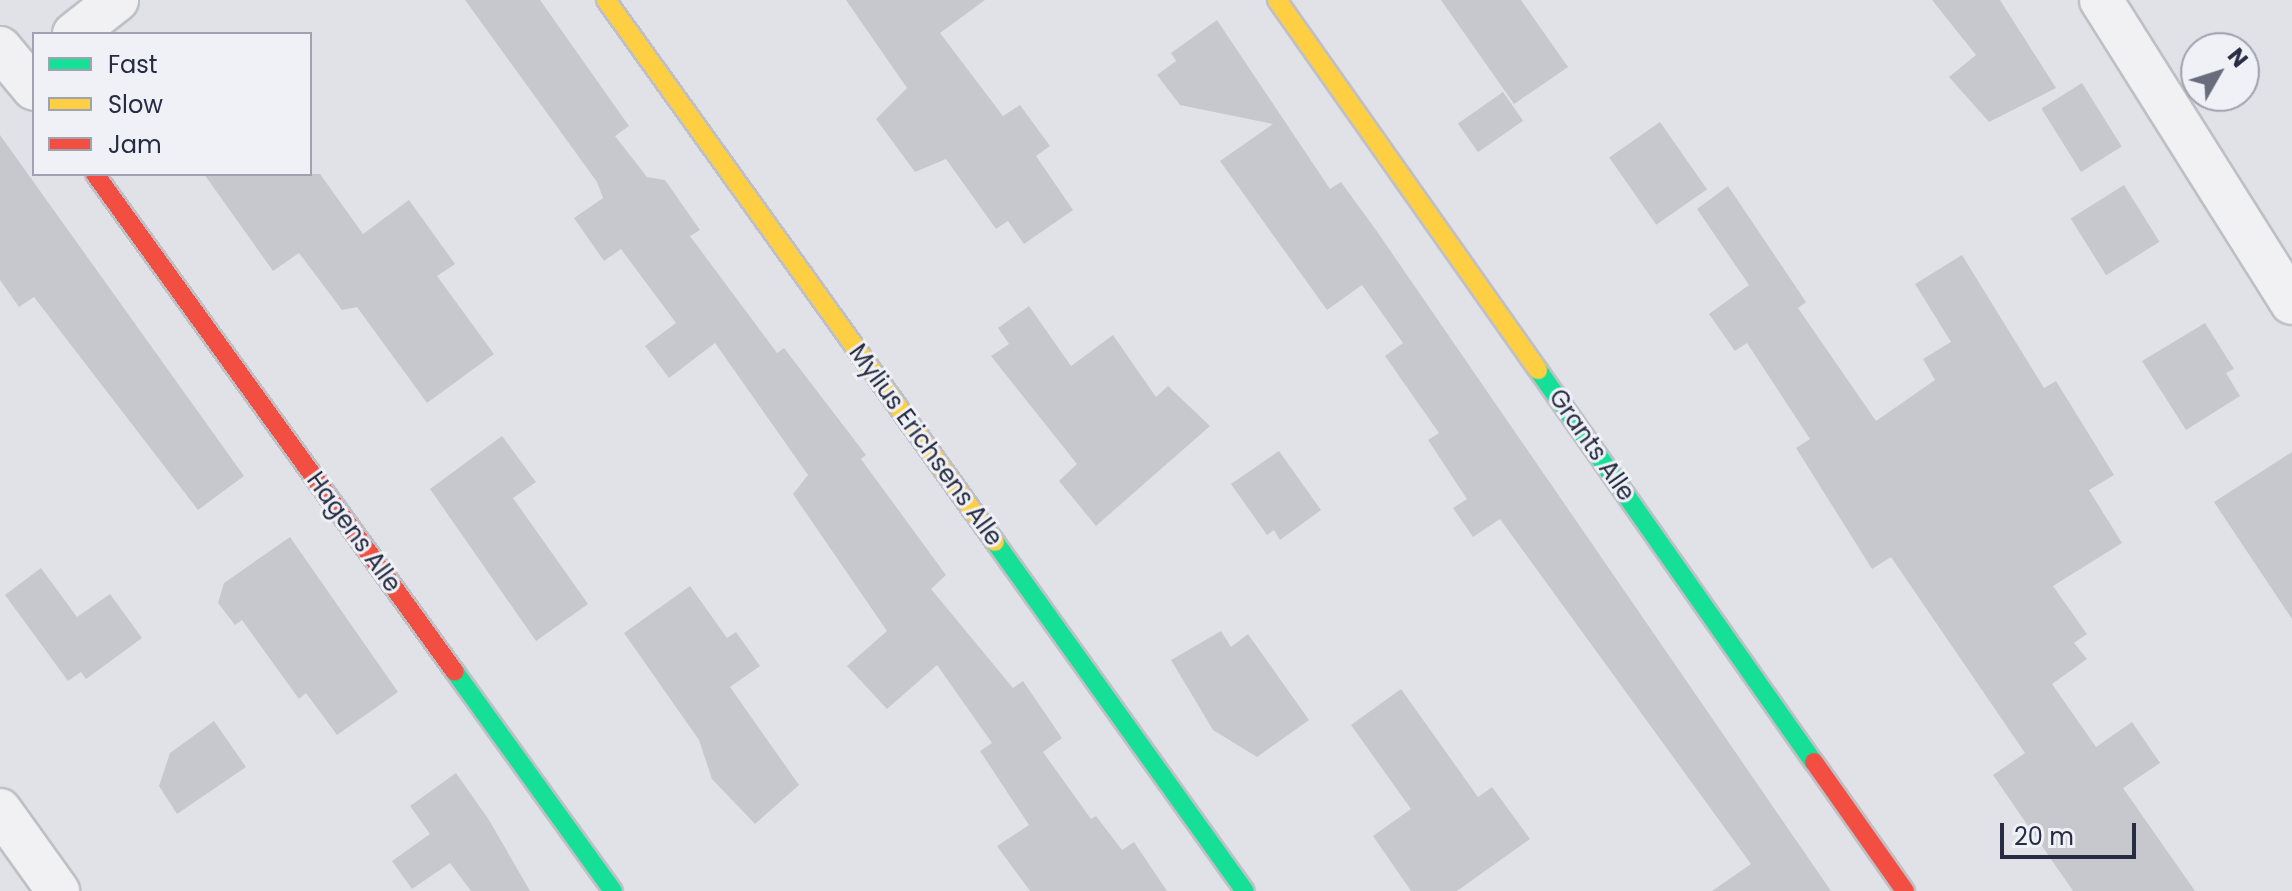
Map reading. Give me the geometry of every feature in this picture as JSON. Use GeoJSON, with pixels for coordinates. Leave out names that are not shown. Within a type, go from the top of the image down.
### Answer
{"type":"FeatureCollection","features":[{"type":"Feature","properties":{"kind":"street"},"geometry":{"type":"LineString","coordinates":[[77,32],[117,0]]}},
{"type":"Feature","properties":{"kind":"street","name":"Mylius Erichsens Alle"},"geometry":{"type":"LineString","coordinates":[[606,0],[1245,891]]}},
{"type":"Feature","properties":{"kind":"street","name":"Grants Alle"},"geometry":{"type":"LineString","coordinates":[[1277,0],[1905,891]]}},
{"type":"Feature","properties":{"kind":"street"},"geometry":{"type":"LineString","coordinates":[[2101,0],[2292,303]]}},
{"type":"Feature","properties":{"kind":"street","name":"Hagens Alle"},"geometry":{"type":"LineString","coordinates":[[96,176],[613,891]]}},
{"type":"Feature","properties":{"kind":"street"},"geometry":{"type":"LineString","coordinates":[[0,810],[58,891]]}},
{"type":"Feature","properties":{"kind":"building"},"geometry":{"type":"Polygon","coordinates":[[[465,0],[540,0],[629,126],[615,136],[647,177],[665,180],[700,230],[690,236],[777,353],[784,348],[866,455],[861,459],[946,575],[931,589],[1013,688],[1023,681],[1062,738],[1043,752],[1091,819],[1096,816],[1122,850],[1134,842],[1167,891],[1030,891],[997,846],[1029,825],[980,751],[992,743],[937,665],[887,709],[847,666],[887,631],[793,494],[808,475],[715,343],[669,378],[645,346],[676,323],[621,249],[604,261],[574,218],[603,198],[597,182],[465,0]]]}},
{"type":"Feature","properties":{"kind":"building"},"geometry":{"type":"Polygon","coordinates":[[[846,0],[985,0],[940,33],[1003,116],[1020,105],[1050,146],[1036,156],[1073,210],[1024,244],[1008,221],[996,229],[946,159],[915,172],[876,119],[907,88],[846,0]]]}},
{"type":"Feature","properties":{"kind":"building"},"geometry":{"type":"Polygon","coordinates":[[[1441,0],[1521,0],[1568,67],[1514,104],[1441,0]]]}},
{"type":"Feature","properties":{"kind":"building"},"geometry":{"type":"Polygon","coordinates":[[[1932,0],[2000,0],[2056,88],[1989,122],[1949,77],[1976,55],[1932,0]]]}},
{"type":"Feature","properties":{"kind":"building"},"geometry":{"type":"Polygon","coordinates":[[[1217,20],[1330,189],[1341,182],[1376,230],[1831,891],[1712,891],[1751,864],[1500,519],[1473,537],[1453,508],[1467,499],[1428,440],[1439,433],[1385,356],[1403,343],[1362,285],[1327,310],[1220,161],[1273,124],[1180,105],[1157,75],[1176,61],[1171,53],[1217,20]]]}},
{"type":"Feature","properties":{"kind":"building"},"geometry":{"type":"Polygon","coordinates":[[[2082,83],[2122,147],[2081,172],[2041,108],[2082,83]]]}},
{"type":"Feature","properties":{"kind":"building"},"geometry":{"type":"Polygon","coordinates":[[[1503,92],[1523,121],[1478,152],[1458,124],[1503,92]]]}},
{"type":"Feature","properties":{"kind":"building"},"geometry":{"type":"Polygon","coordinates":[[[1660,122],[1707,189],[1656,225],[1609,158],[1660,122]]]}},
{"type":"Feature","properties":{"kind":"building"},"geometry":{"type":"Polygon","coordinates":[[[0,135],[244,476],[198,510],[34,297],[19,307],[0,280],[0,135]]]}},
{"type":"Feature","properties":{"kind":"building"},"geometry":{"type":"Polygon","coordinates":[[[320,174],[363,234],[409,200],[455,264],[437,276],[494,354],[427,403],[357,307],[342,310],[299,253],[273,271],[205,176],[320,174]]]}},
{"type":"Feature","properties":{"kind":"building"},"geometry":{"type":"Polygon","coordinates":[[[2124,185],[2160,242],[2106,275],[2071,218],[2124,185]]]}},
{"type":"Feature","properties":{"kind":"building"},"geometry":{"type":"Polygon","coordinates":[[[1728,186],[1806,302],[1798,308],[1876,421],[1935,380],[1923,359],[1951,342],[1915,284],[1962,255],[2044,388],[2056,381],[2114,475],[2089,490],[2122,543],[2053,586],[2087,634],[2074,643],[2087,659],[2052,684],[2096,747],[2132,722],[2160,763],[2123,788],[2195,891],[2073,891],[1993,775],[2025,753],[1891,557],[1872,569],[1796,448],[1810,439],[1747,343],[1735,351],[1709,314],[1749,285],[1697,209],[1728,186]]]}},
{"type":"Feature","properties":{"kind":"building"},"geometry":{"type":"Polygon","coordinates":[[[1029,306],[1071,366],[1113,335],[1156,397],[1168,386],[1210,426],[1096,526],[1059,481],[1077,464],[991,356],[1009,344],[998,328],[1029,306]]]}},
{"type":"Feature","properties":{"kind":"building"},"geometry":{"type":"Polygon","coordinates":[[[2205,323],[2234,369],[2226,373],[2240,396],[2186,430],[2142,361],[2205,323]]]}},
{"type":"Feature","properties":{"kind":"building"},"geometry":{"type":"Polygon","coordinates":[[[502,436],[536,482],[513,498],[588,604],[536,641],[430,489],[502,436]]]}},
{"type":"Feature","properties":{"kind":"building"},"geometry":{"type":"Polygon","coordinates":[[[1279,451],[1321,510],[1280,540],[1274,530],[1267,535],[1231,484],[1279,451]]]}},
{"type":"Feature","properties":{"kind":"building"},"geometry":{"type":"Polygon","coordinates":[[[2292,452],[2292,619],[2214,502],[2292,452]]]}},
{"type":"Feature","properties":{"kind":"building"},"geometry":{"type":"Polygon","coordinates":[[[290,537],[398,692],[337,735],[306,693],[299,699],[242,620],[235,625],[218,603],[224,583],[290,537]]]}},
{"type":"Feature","properties":{"kind":"building"},"geometry":{"type":"Polygon","coordinates":[[[41,568],[77,617],[110,594],[142,638],[86,679],[81,672],[68,681],[5,595],[41,568]]]}},
{"type":"Feature","properties":{"kind":"building"},"geometry":{"type":"Polygon","coordinates":[[[690,586],[727,638],[736,632],[760,666],[730,687],[799,785],[755,824],[712,779],[699,740],[624,633],[690,586]]]}},
{"type":"Feature","properties":{"kind":"building"},"geometry":{"type":"Polygon","coordinates":[[[1221,631],[1231,647],[1248,634],[1309,720],[1257,757],[1213,730],[1171,660],[1221,631]]]}},
{"type":"Feature","properties":{"kind":"building"},"geometry":{"type":"Polygon","coordinates":[[[1401,689],[1478,797],[1492,787],[1530,839],[1457,891],[1411,891],[1373,836],[1411,809],[1351,725],[1401,689]]]}},
{"type":"Feature","properties":{"kind":"building"},"geometry":{"type":"Polygon","coordinates":[[[214,721],[246,767],[177,814],[159,786],[170,753],[214,721]]]}},
{"type":"Feature","properties":{"kind":"building"},"geometry":{"type":"Polygon","coordinates":[[[456,773],[489,820],[530,891],[471,891],[450,863],[412,889],[392,861],[430,834],[410,806],[456,773]]]}},
{"type":"Feature","properties":{"kind":"traffic: fast"},"geometry":{"type":"LineString","coordinates":[[1538,370],[1814,762]]}},
{"type":"Feature","properties":{"kind":"traffic: fast"},"geometry":{"type":"LineString","coordinates":[[995,542],[1245,891]]}},
{"type":"Feature","properties":{"kind":"traffic: fast"},"geometry":{"type":"LineString","coordinates":[[455,672],[613,891]]}},
{"type":"Feature","properties":{"kind":"traffic: slow"},"geometry":{"type":"LineString","coordinates":[[606,0],[995,542]]}},
{"type":"Feature","properties":{"kind":"traffic: slow"},"geometry":{"type":"LineString","coordinates":[[1277,0],[1538,370]]}},
{"type":"Feature","properties":{"kind":"traffic: jam"},"geometry":{"type":"LineString","coordinates":[[96,176],[455,672]]}},
{"type":"Feature","properties":{"kind":"traffic: jam"},"geometry":{"type":"LineString","coordinates":[[1814,762],[1905,891]]}}]}
